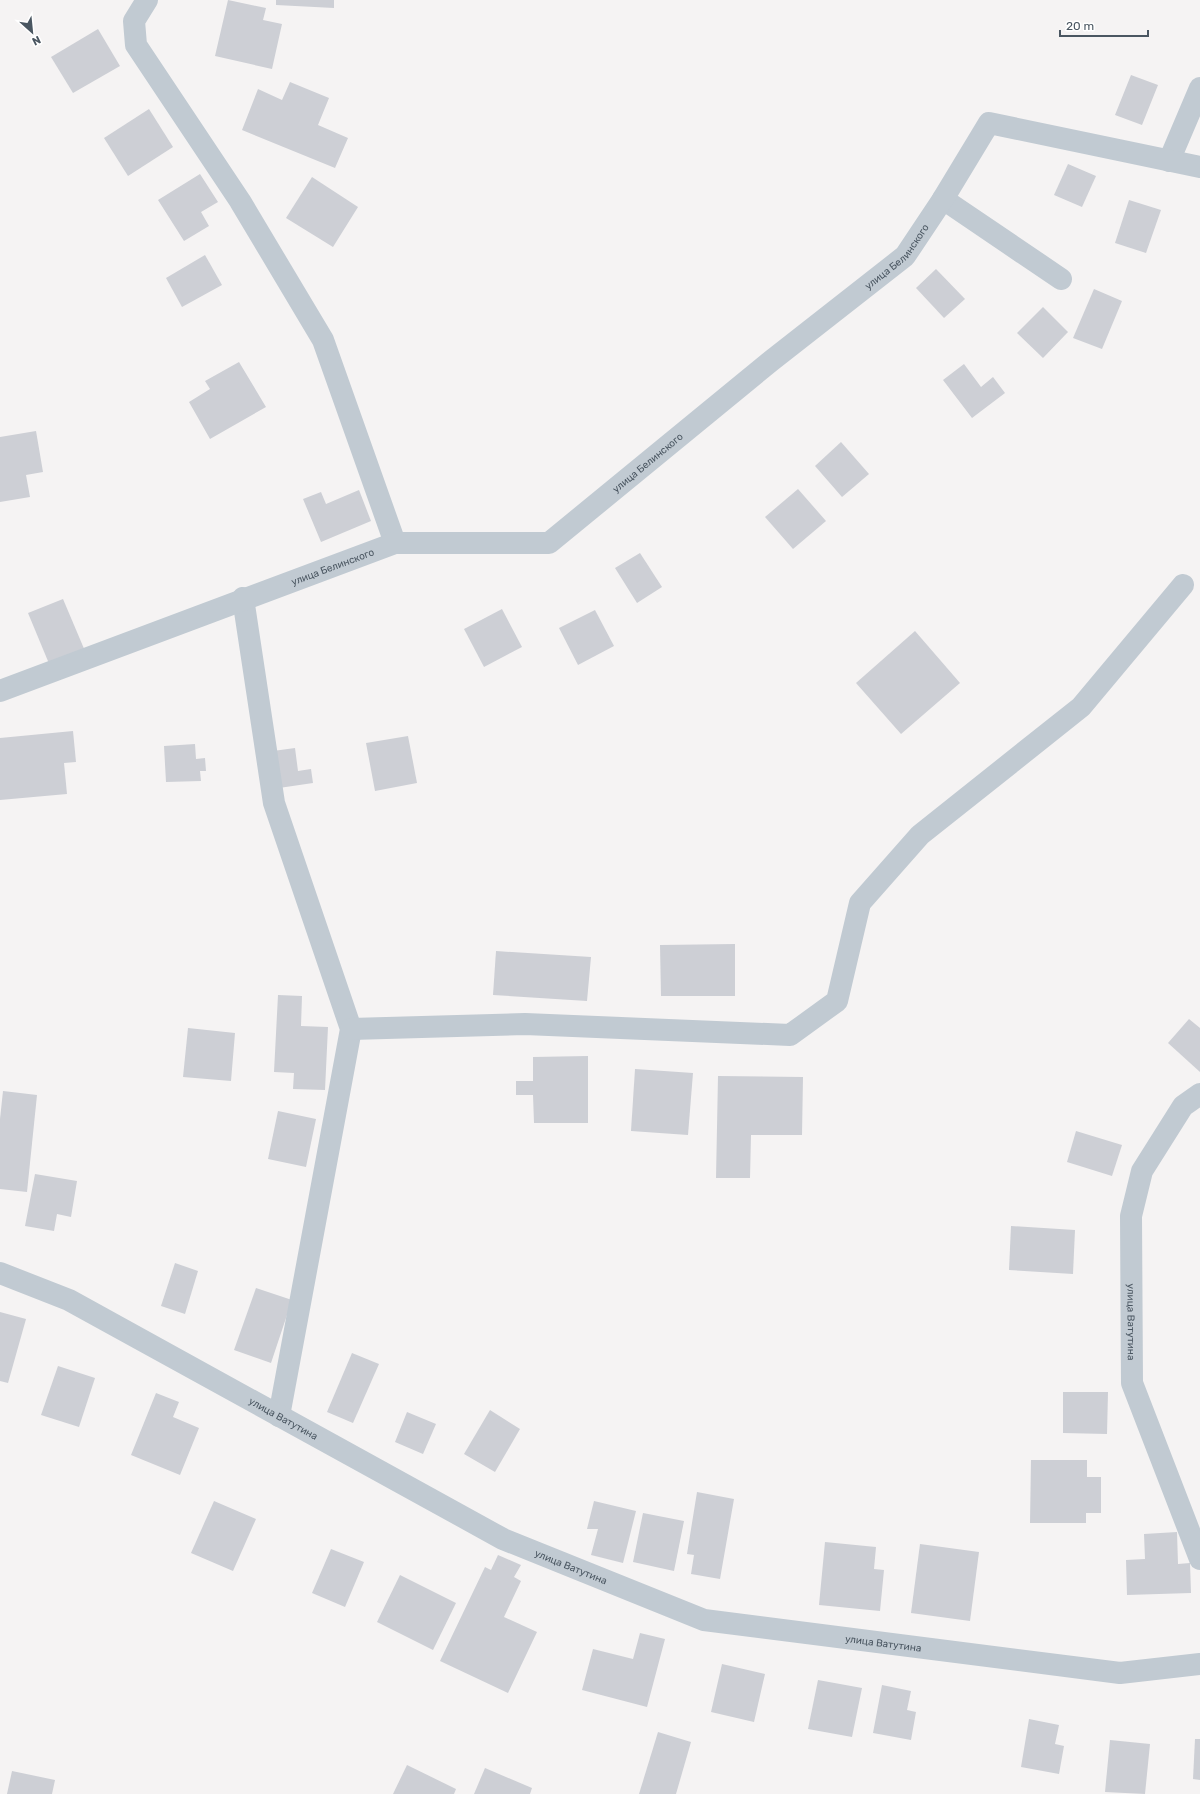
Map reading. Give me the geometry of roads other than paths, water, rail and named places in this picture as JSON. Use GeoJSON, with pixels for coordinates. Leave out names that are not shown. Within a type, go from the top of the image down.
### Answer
{"type":"FeatureCollection","features":[{"type":"Feature","properties":{"kind":"street"},"geometry":{"type":"LineString","coordinates":[[146,0],[134,21],[136,44],[240,201],[323,340],[395,543]]}},
{"type":"Feature","properties":{"kind":"street"},"geometry":{"type":"LineString","coordinates":[[1169,161],[1200,88]]}},
{"type":"Feature","properties":{"kind":"street","name":"улица Белинского"},"geometry":{"type":"LineString","coordinates":[[0,691],[243,598],[395,543],[549,543],[771,361],[905,256],[943,199],[989,123],[1200,168]]}},
{"type":"Feature","properties":{"kind":"street"},"geometry":{"type":"LineString","coordinates":[[943,199],[1061,279]]}},
{"type":"Feature","properties":{"kind":"street"},"geometry":{"type":"LineString","coordinates":[[351,1029],[525,1024],[790,1035],[837,1001],[860,903],[920,835],[1081,707],[1183,584]]}},
{"type":"Feature","properties":{"kind":"street"},"geometry":{"type":"LineString","coordinates":[[243,598],[274,804],[351,1029],[279,1416]]}},
{"type":"Feature","properties":{"kind":"street","name":"улица Ватутина"},"geometry":{"type":"LineString","coordinates":[[1200,1094],[1183,1106],[1142,1171],[1131,1216],[1132,1383],[1200,1559]]}},
{"type":"Feature","properties":{"kind":"street","name":"улица Ватутина"},"geometry":{"type":"LineString","coordinates":[[0,1274],[69,1300],[503,1539],[704,1620],[1120,1673],[1200,1664]]}}]}
